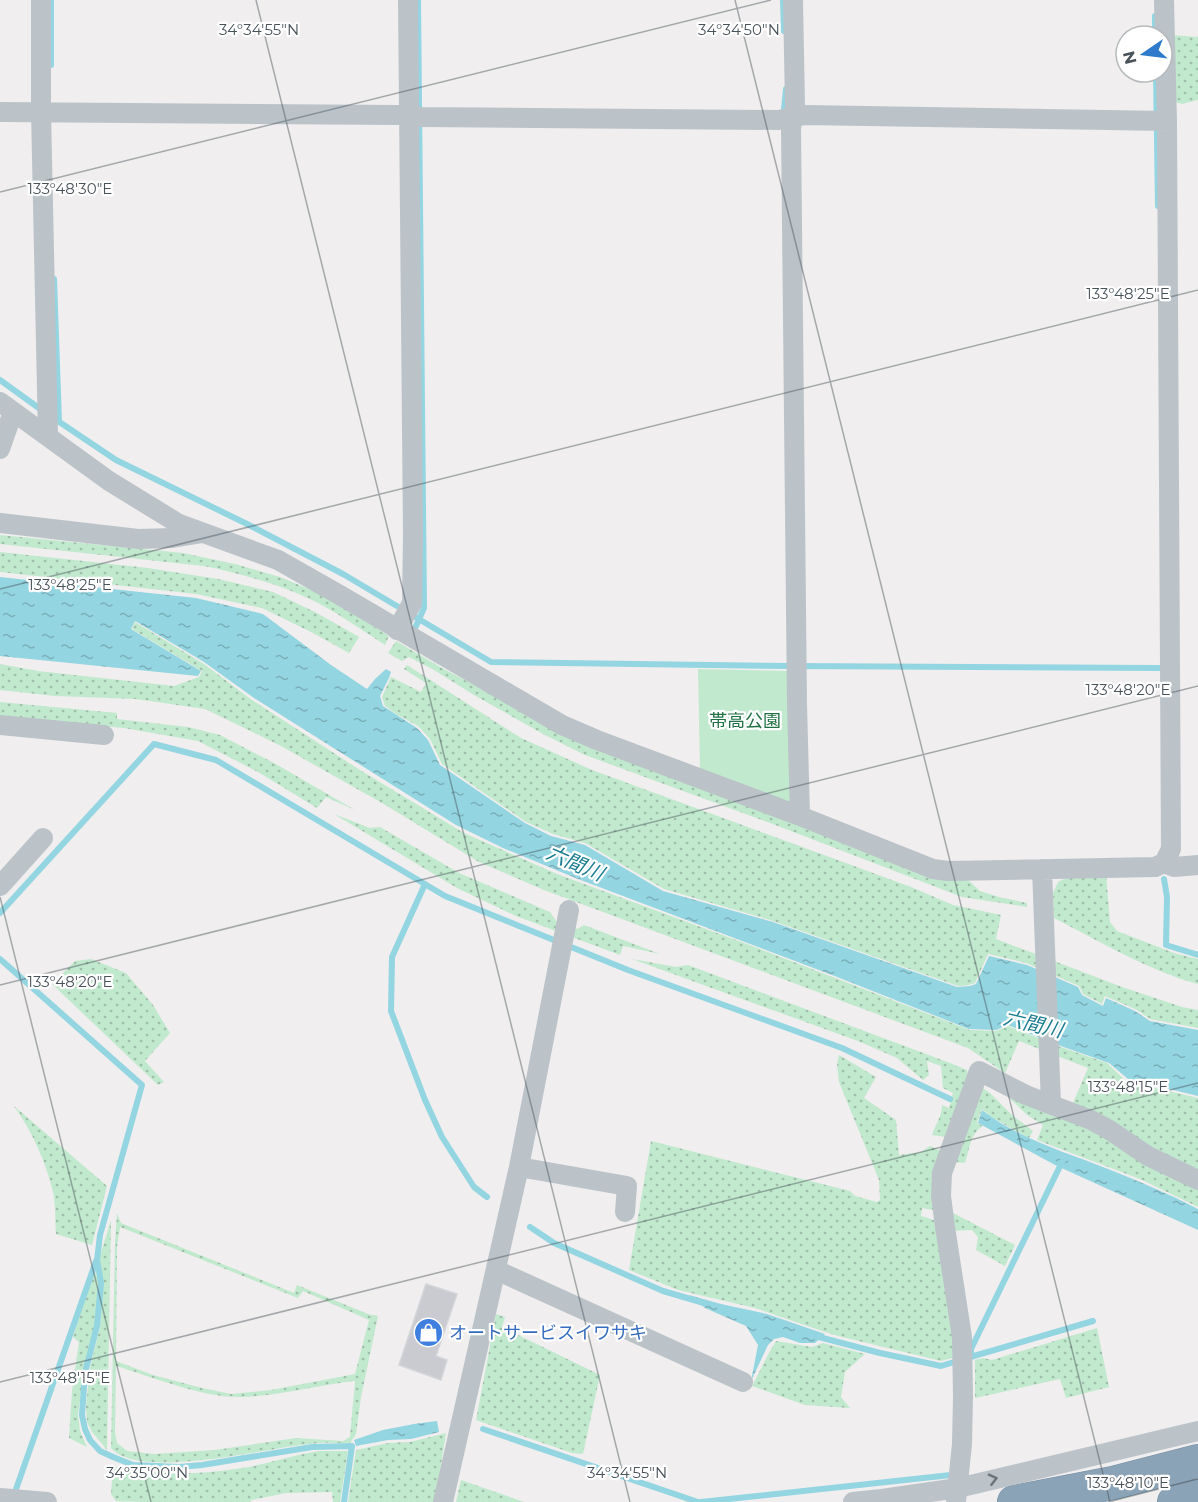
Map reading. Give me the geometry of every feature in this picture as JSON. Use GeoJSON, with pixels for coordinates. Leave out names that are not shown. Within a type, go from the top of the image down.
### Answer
{"type":"FeatureCollection","features":[{"type":"Feature","properties":{"kind":"highway"},"geometry":{"type":"LineString","coordinates":[[1014,1502],[1113,1484],[1198,1461]]}},
{"type":"Feature","properties":{"kind":"highway"},"geometry":{"type":"LineString","coordinates":[[1174,1502],[1198,1496]]}},
{"type":"Feature","properties":{"kind":"street"},"geometry":{"type":"LineString","coordinates":[[41,0],[47,112],[48,421]]}},
{"type":"Feature","properties":{"kind":"street"},"geometry":{"type":"LineString","coordinates":[[403,618],[413,511],[416,117],[408,0]]}},
{"type":"Feature","properties":{"kind":"street"},"geometry":{"type":"LineString","coordinates":[[793,0],[795,106],[791,128],[792,312],[800,816]]}},
{"type":"Feature","properties":{"kind":"street"},"geometry":{"type":"LineString","coordinates":[[0,448],[7,407],[48,421],[119,488],[179,524],[278,560],[338,594],[403,618],[479,675],[562,725],[933,869],[948,871],[1155,867],[1164,863],[1171,849],[1159,121],[1164,0]]}},
{"type":"Feature","properties":{"kind":"street"},"geometry":{"type":"LineString","coordinates":[[0,112],[778,120],[805,115],[1159,121]]}},
{"type":"Feature","properties":{"kind":"street"},"geometry":{"type":"LineString","coordinates":[[0,523],[138,539],[172,538],[203,533]]}},
{"type":"Feature","properties":{"kind":"street"},"geometry":{"type":"LineString","coordinates":[[0,725],[104,735]]}},
{"type":"Feature","properties":{"kind":"street"},"geometry":{"type":"LineString","coordinates":[[0,886],[43,838]]}},
{"type":"Feature","properties":{"kind":"street"},"geometry":{"type":"LineString","coordinates":[[1164,863],[1174,867],[1198,865]]}},
{"type":"Feature","properties":{"kind":"street"},"geometry":{"type":"LineString","coordinates":[[1042,868],[1051,1096]]}},
{"type":"Feature","properties":{"kind":"street"},"geometry":{"type":"LineString","coordinates":[[442,1502],[519,1167],[569,910]]}},
{"type":"Feature","properties":{"kind":"street"},"geometry":{"type":"LineString","coordinates":[[957,1495],[962,1444],[962,1337],[941,1196],[942,1173],[979,1071],[1026,1095],[1051,1096],[1149,1156],[1198,1180]]}},
{"type":"Feature","properties":{"kind":"street"},"geometry":{"type":"LineString","coordinates":[[519,1167],[627,1186],[625,1212]]}},
{"type":"Feature","properties":{"kind":"street"},"geometry":{"type":"LineString","coordinates":[[496,1270],[743,1382]]}},
{"type":"Feature","properties":{"kind":"street"},"geometry":{"type":"LineString","coordinates":[[853,1502],[957,1495],[1198,1431]]}},
{"type":"Feature","properties":{"kind":"street"},"geometry":{"type":"LineString","coordinates":[[0,1498],[47,1502]]}},
{"type":"Feature","properties":{"kind":"green space"},"geometry":{"type":"Polygon","coordinates":[[[1174,35],[1198,37],[1198,100],[1182,104],[1175,102],[1174,35]]]}},
{"type":"Feature","properties":{"kind":"green space"},"geometry":{"type":"Polygon","coordinates":[[[0,535],[183,553],[235,564],[280,577],[321,594],[389,636],[385,645],[314,601],[232,572],[204,566],[0,544],[0,535]]]}},
{"type":"Feature","properties":{"kind":"green space"},"geometry":{"type":"Polygon","coordinates":[[[0,552],[148,568],[218,579],[273,592],[359,637],[349,653],[262,608],[196,594],[0,572],[0,552]]]}},
{"type":"Feature","properties":{"kind":"green space"},"geometry":{"type":"Polygon","coordinates":[[[135,622],[204,664],[252,700],[360,770],[464,833],[557,874],[970,1030],[996,1031],[1008,1026],[1107,1063],[1126,1081],[1198,1098],[1198,1172],[1072,1105],[1088,1068],[1019,1041],[1005,1073],[968,1048],[544,890],[479,862],[382,803],[281,746],[205,709],[136,699],[55,696],[0,690],[0,664],[38,671],[174,686],[199,677],[202,671],[132,629],[135,622]]]}},
{"type":"Feature","properties":{"kind":"green space"},"geometry":{"type":"Polygon","coordinates":[[[396,641],[589,746],[967,879],[980,891],[1027,903],[1027,907],[962,897],[585,755],[543,734],[409,657],[402,661],[388,653],[396,641]]]}},
{"type":"Feature","properties":{"kind":"green space"},"geometry":{"type":"Polygon","coordinates":[[[407,665],[521,738],[592,770],[911,887],[953,905],[1001,915],[996,939],[1122,987],[1198,1010],[1198,1028],[1150,1019],[1137,1010],[1105,996],[1102,1004],[1083,994],[1079,986],[1026,963],[988,954],[975,983],[958,986],[770,920],[664,889],[585,843],[553,834],[526,822],[442,764],[430,739],[418,726],[385,706],[382,697],[391,677],[421,692],[426,683],[404,669],[407,665]]]}},
{"type":"Feature","properties":{"kind":"green space","name":"帯高公園"},"geometry":{"type":"Polygon","coordinates":[[[698,669],[790,671],[792,803],[700,771],[698,669]]]}},
{"type":"Feature","properties":{"kind":"green space"},"geometry":{"type":"Polygon","coordinates":[[[0,702],[117,713],[117,719],[188,727],[220,735],[355,810],[326,797],[317,808],[258,772],[198,741],[124,728],[0,717],[0,702]]]}},
{"type":"Feature","properties":{"kind":"green space"},"geometry":{"type":"Polygon","coordinates":[[[334,814],[370,828],[380,827],[459,873],[550,912],[556,921],[578,929],[584,925],[660,954],[623,946],[620,955],[516,916],[457,888],[334,814]]]}},
{"type":"Feature","properties":{"kind":"green space"},"geometry":{"type":"Polygon","coordinates":[[[1106,874],[1110,922],[1117,931],[1174,953],[1198,959],[1198,984],[1142,963],[1054,918],[1053,893],[1058,882],[1066,878],[1106,874]]]}},
{"type":"Feature","properties":{"kind":"green space"},"geometry":{"type":"Polygon","coordinates":[[[91,959],[126,973],[153,1005],[170,1033],[145,1061],[164,1082],[158,1085],[52,984],[75,961],[91,959]]]}},
{"type":"Feature","properties":{"kind":"green space"},"geometry":{"type":"Polygon","coordinates":[[[632,959],[676,967],[688,965],[967,1070],[968,1076],[946,1137],[932,1135],[942,1105],[949,1108],[953,1093],[943,1088],[941,1066],[927,1061],[929,1075],[923,1080],[897,1058],[858,1041],[632,959]]]}},
{"type":"Feature","properties":{"kind":"green space"},"geometry":{"type":"Polygon","coordinates":[[[839,1055],[876,1077],[864,1098],[896,1120],[899,1155],[921,1152],[930,1146],[942,1151],[933,1210],[922,1208],[921,1216],[934,1220],[953,1321],[955,1357],[941,1361],[834,1335],[755,1308],[678,1290],[629,1270],[651,1141],[850,1191],[855,1196],[877,1202],[880,1200],[879,1180],[839,1082],[837,1064],[839,1055]]]}},
{"type":"Feature","properties":{"kind":"green space"},"geometry":{"type":"Polygon","coordinates":[[[980,1086],[1033,1131],[1029,1138],[993,1118],[982,1109],[977,1123],[983,1126],[972,1138],[965,1163],[953,1162],[980,1086]]]}},
{"type":"Feature","properties":{"kind":"green space"},"geometry":{"type":"Polygon","coordinates":[[[997,1086],[1066,1117],[1198,1186],[1198,1207],[1140,1179],[1037,1140],[1043,1125],[1027,1115],[997,1086]]]}},
{"type":"Feature","properties":{"kind":"green space"},"geometry":{"type":"Polygon","coordinates":[[[14,1106],[107,1186],[92,1245],[56,1234],[54,1197],[50,1181],[32,1136],[14,1106]]]}},
{"type":"Feature","properties":{"kind":"green space"},"geometry":{"type":"Polygon","coordinates":[[[951,1212],[1015,1245],[1005,1266],[976,1250],[978,1237],[972,1230],[953,1231],[951,1212]]]}},
{"type":"Feature","properties":{"kind":"green space"},"geometry":{"type":"Polygon","coordinates":[[[117,1213],[121,1223],[294,1293],[297,1285],[378,1316],[361,1397],[356,1434],[350,1443],[314,1443],[235,1456],[175,1462],[148,1462],[126,1457],[111,1448],[117,1213]],[[120,1227],[117,1247],[116,1361],[153,1375],[231,1394],[271,1390],[355,1374],[369,1320],[303,1291],[298,1298],[120,1227]],[[116,1366],[115,1433],[117,1443],[127,1451],[154,1454],[215,1450],[296,1438],[343,1441],[350,1437],[355,1381],[270,1395],[241,1397],[195,1391],[116,1366]]]}},
{"type":"Feature","properties":{"kind":"green space"},"geometry":{"type":"Polygon","coordinates":[[[111,1220],[107,1450],[87,1422],[86,1406],[90,1368],[100,1327],[103,1282],[99,1259],[111,1220]]]}},
{"type":"Feature","properties":{"kind":"green space"},"geometry":{"type":"Polygon","coordinates":[[[94,1269],[99,1283],[95,1324],[84,1370],[78,1415],[80,1431],[87,1447],[69,1438],[72,1391],[79,1342],[73,1337],[94,1269]]]}},
{"type":"Feature","properties":{"kind":"green space"},"geometry":{"type":"Polygon","coordinates":[[[496,1314],[505,1317],[502,1327],[600,1375],[583,1454],[572,1453],[476,1420],[496,1314]]]}},
{"type":"Feature","properties":{"kind":"green space"},"geometry":{"type":"Polygon","coordinates":[[[1097,1328],[1109,1387],[1066,1398],[1060,1379],[975,1398],[975,1360],[983,1358],[992,1360],[1097,1328]]]}},
{"type":"Feature","properties":{"kind":"green space"},"geometry":{"type":"Polygon","coordinates":[[[776,1341],[812,1347],[823,1343],[865,1354],[845,1372],[841,1397],[850,1408],[805,1405],[752,1386],[776,1341]]]}},
{"type":"Feature","properties":{"kind":"green space"},"geometry":{"type":"Polygon","coordinates":[[[446,1433],[435,1502],[348,1502],[356,1450],[388,1443],[410,1442],[446,1433]]]}},
{"type":"Feature","properties":{"kind":"green space"},"geometry":{"type":"Polygon","coordinates":[[[319,1451],[348,1451],[340,1502],[333,1502],[332,1492],[286,1493],[251,1500],[251,1502],[116,1501],[111,1494],[113,1466],[161,1473],[210,1472],[252,1466],[319,1451]]]}},
{"type":"Feature","properties":{"kind":"green space"},"geometry":{"type":"Polygon","coordinates":[[[461,1480],[524,1502],[456,1502],[461,1480]]]}},
{"type":"Feature","properties":{"kind":"water","name":"六間川"},"geometry":{"type":"Polygon","coordinates":[[[0,577],[196,598],[263,614],[367,689],[386,669],[391,672],[380,696],[383,706],[417,728],[428,740],[440,765],[525,823],[551,836],[585,845],[663,891],[773,922],[957,987],[976,984],[989,956],[1027,965],[1078,987],[1082,995],[1103,1006],[1106,998],[1135,1011],[1150,1021],[1198,1030],[1198,1096],[1128,1079],[1109,1063],[1008,1025],[996,1030],[969,1029],[503,848],[456,825],[254,698],[204,662],[135,621],[131,629],[201,671],[198,676],[0,656],[0,577]]]}},
{"type":"Feature","properties":{"kind":"water"},"geometry":{"type":"Polygon","coordinates":[[[982,1110],[1027,1137],[1142,1183],[1198,1209],[1198,1230],[1055,1165],[978,1123],[982,1110]]]}},
{"type":"Feature","properties":{"kind":"water"},"geometry":{"type":"Polygon","coordinates":[[[689,1295],[767,1314],[825,1334],[815,1343],[800,1343],[783,1337],[774,1339],[768,1345],[751,1381],[758,1345],[746,1326],[705,1308],[689,1295]]]}},
{"type":"Feature","properties":{"kind":"water"},"geometry":{"type":"Polygon","coordinates":[[[437,1421],[439,1432],[411,1439],[388,1440],[356,1446],[354,1440],[383,1430],[437,1421]]]}},
{"type":"Feature","properties":{"kind":"building"},"geometry":{"type":"Polygon","coordinates":[[[426,1284],[457,1294],[436,1356],[447,1360],[441,1380],[399,1365],[426,1284]]]}},
{"type":"Feature","properties":{"kind":"waterway"},"geometry":{"type":"LineString","coordinates":[[51,0],[51,65]]}},
{"type":"Feature","properties":{"kind":"waterway"},"geometry":{"type":"LineString","coordinates":[[416,626],[424,608],[418,0]]}},
{"type":"Feature","properties":{"kind":"waterway"},"geometry":{"type":"LineString","coordinates":[[783,0],[784,31]]}},
{"type":"Feature","properties":{"kind":"waterway"},"geometry":{"type":"LineString","coordinates":[[1155,16],[1155,24]]}},
{"type":"Feature","properties":{"kind":"waterway"},"geometry":{"type":"LineString","coordinates":[[1156,84],[1158,206]]}},
{"type":"Feature","properties":{"kind":"waterway"},"geometry":{"type":"LineString","coordinates":[[784,109],[786,89]]}},
{"type":"Feature","properties":{"kind":"waterway"},"geometry":{"type":"LineString","coordinates":[[54,279],[59,422]]}},
{"type":"Feature","properties":{"kind":"waterway"},"geometry":{"type":"LineString","coordinates":[[0,380],[43,411]]}},
{"type":"Feature","properties":{"kind":"waterway"},"geometry":{"type":"LineString","coordinates":[[52,417],[116,460],[343,574],[491,662],[1161,668]]}},
{"type":"Feature","properties":{"kind":"waterway"},"geometry":{"type":"LineString","coordinates":[[0,913],[154,744],[216,760],[445,896],[628,970],[842,1048],[950,1099]]}},
{"type":"Feature","properties":{"kind":"waterway"},"geometry":{"type":"LineString","coordinates":[[1164,879],[1167,897],[1166,945],[1198,955]]}},
{"type":"Feature","properties":{"kind":"waterway"},"geometry":{"type":"LineString","coordinates":[[425,884],[392,957],[391,1011],[425,1100],[442,1137],[474,1187],[487,1197]]}},
{"type":"Feature","properties":{"kind":"waterway"},"geometry":{"type":"LineString","coordinates":[[0,959],[142,1085],[100,1235],[97,1260],[101,1283],[97,1326],[85,1373],[82,1415],[90,1440],[100,1451],[133,1465],[179,1467],[312,1447],[352,1446],[344,1502]]}},
{"type":"Feature","properties":{"kind":"waterway"},"geometry":{"type":"LineString","coordinates":[[971,1353],[1063,1160]]}},
{"type":"Feature","properties":{"kind":"waterway"},"geometry":{"type":"LineString","coordinates":[[530,1227],[554,1243],[663,1291],[704,1303]]}},
{"type":"Feature","properties":{"kind":"waterway"},"geometry":{"type":"LineString","coordinates":[[15,1492],[96,1261]]}},
{"type":"Feature","properties":{"kind":"waterway"},"geometry":{"type":"LineString","coordinates":[[967,1358],[1093,1321]]}},
{"type":"Feature","properties":{"kind":"waterway"},"geometry":{"type":"LineString","coordinates":[[815,1336],[941,1366],[954,1362]]}},
{"type":"Feature","properties":{"kind":"waterway"},"geometry":{"type":"LineString","coordinates":[[483,1429],[698,1502]]}},
{"type":"Feature","properties":{"kind":"waterway"},"geometry":{"type":"LineString","coordinates":[[701,1502],[951,1475]]}},
{"type":"Feature","properties":{"kind":"place","name":"オートサービスイワサキ"},"geometry":{"type":"Point","coordinates":[428,1333]}}]}
